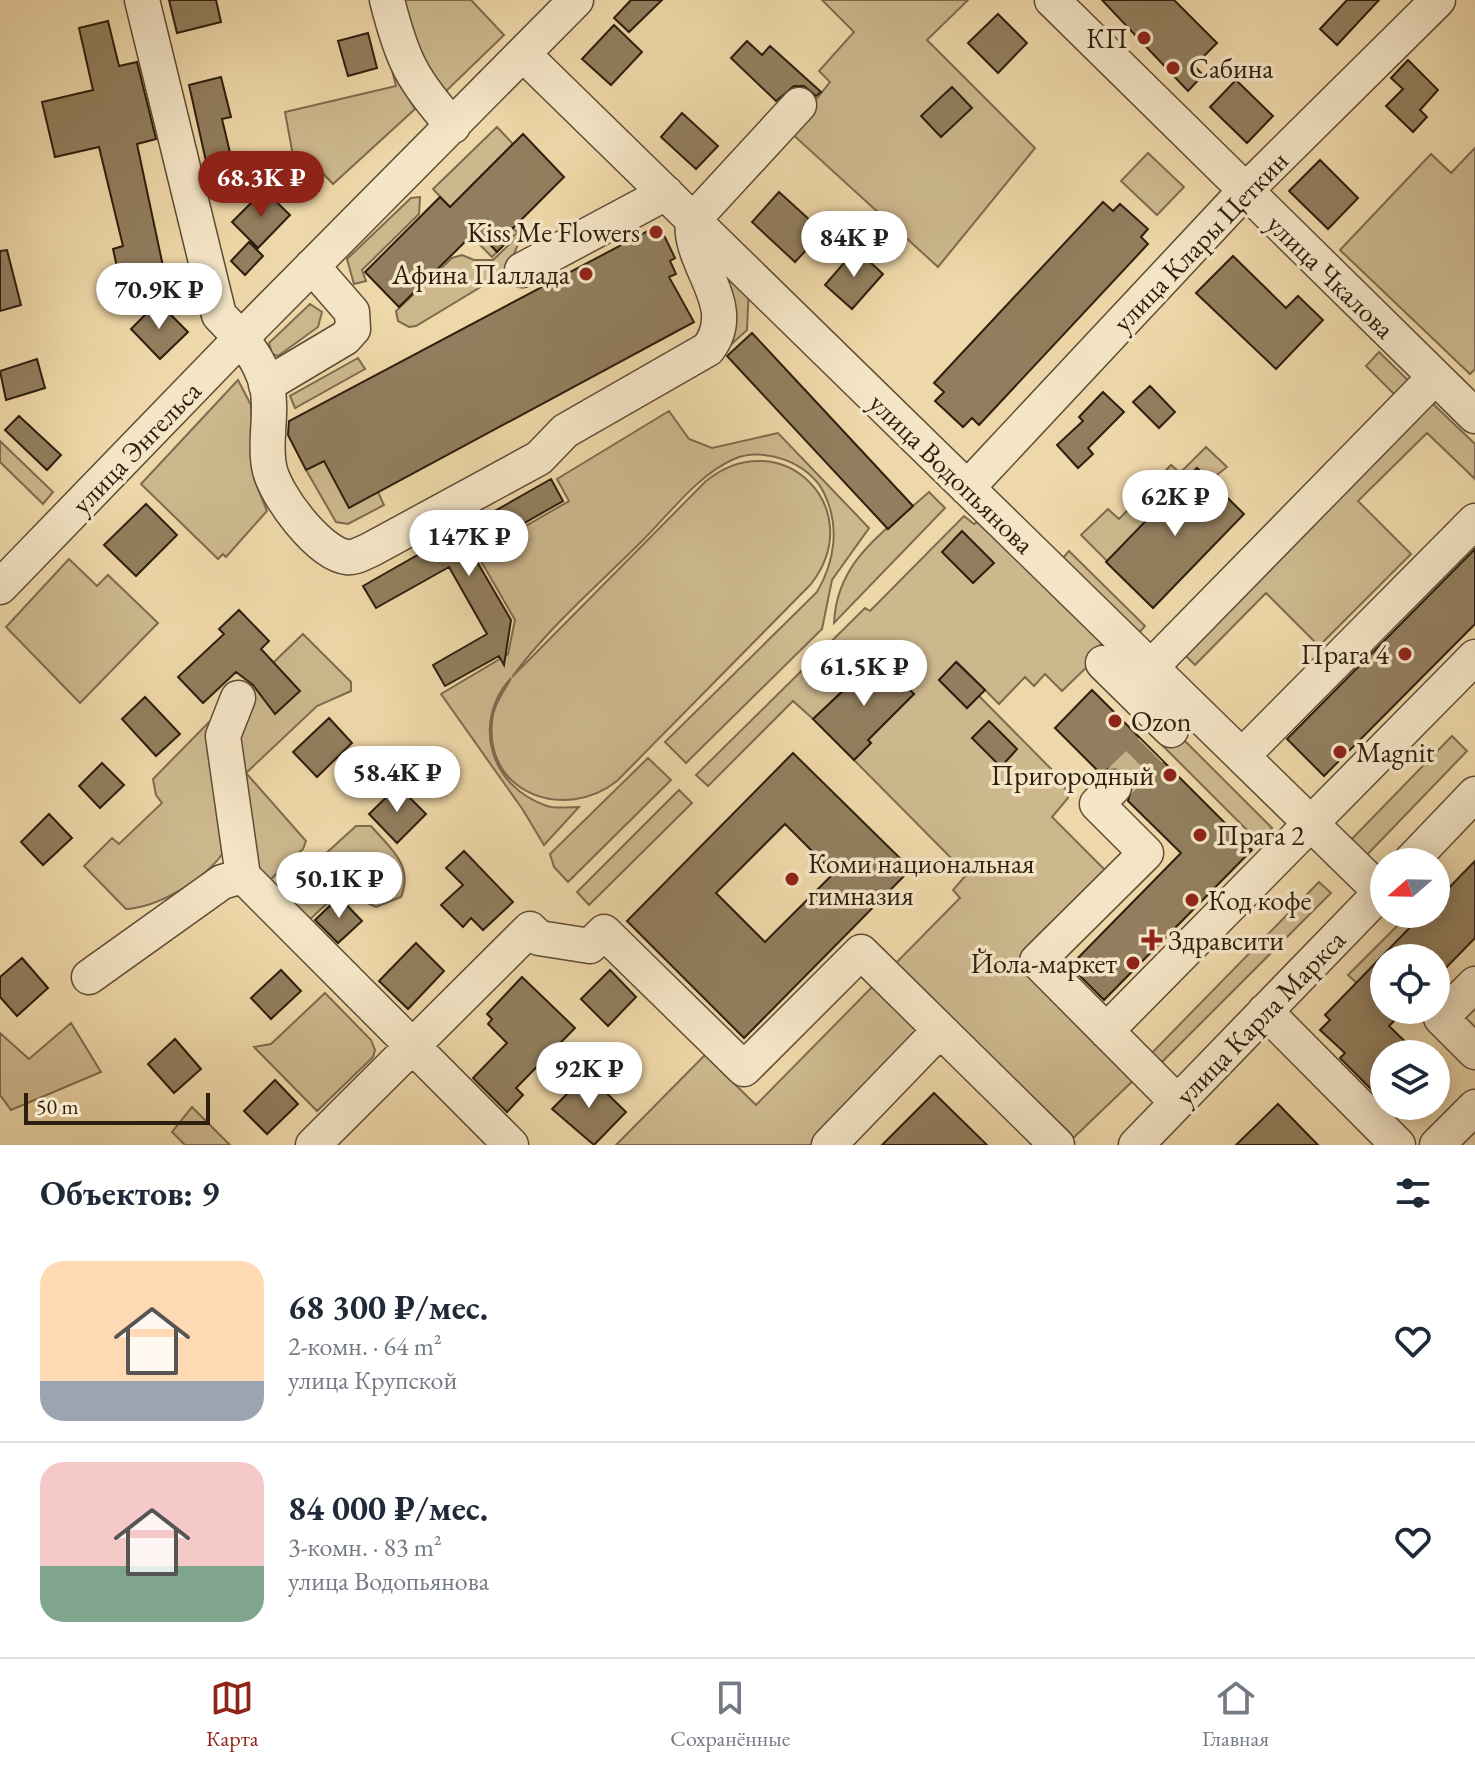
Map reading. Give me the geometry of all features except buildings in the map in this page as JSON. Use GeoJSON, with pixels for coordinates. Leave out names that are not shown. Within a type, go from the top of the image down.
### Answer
{"type":"FeatureCollection","features":[{"type":"Feature","properties":{"kind":"street"},"geometry":{"type":"LineString","coordinates":[[142,0],[219,315],[255,354],[266,385],[271,425],[269,470],[284,500],[314,537],[336,554],[354,558],[539,458],[565,431],[708,349],[718,328],[717,297],[691,235],[693,220],[799,105]]}},
{"type":"Feature","properties":{"kind":"street"},"geometry":{"type":"LineString","coordinates":[[387,0],[399,45],[415,81],[453,126]]}},
{"type":"Feature","properties":{"kind":"street","name":"улица Энгельса"},"geometry":{"type":"LineString","coordinates":[[0,587],[576,0]]}},
{"type":"Feature","properties":{"kind":"street","name":"улица Чкалова"},"geometry":{"type":"LineString","coordinates":[[1052,0],[1475,416]]}},
{"type":"Feature","properties":{"kind":"street","name":"улица Клары Цеткин"},"geometry":{"type":"LineString","coordinates":[[967,488],[1244,192],[1438,0]]}},
{"type":"Feature","properties":{"kind":"street","name":"улица Водопьянова"},"geometry":{"type":"LineString","coordinates":[[523,54],[1151,667],[1172,729],[1242,756],[1370,879]]}},
{"type":"Feature","properties":{"kind":"street"},"geometry":{"type":"LineString","coordinates":[[522,270],[666,193]]}},
{"type":"Feature","properties":{"kind":"street"},"geometry":{"type":"LineString","coordinates":[[266,385],[345,338],[353,329],[352,312],[312,266]]}},
{"type":"Feature","properties":{"kind":"street"},"geometry":{"type":"LineString","coordinates":[[1151,667],[1435,377]]}},
{"type":"Feature","properties":{"kind":"street"},"geometry":{"type":"LineString","coordinates":[[1242,756],[1475,521]]}},
{"type":"Feature","properties":{"kind":"street"},"geometry":{"type":"LineString","coordinates":[[1106,1031],[1475,657]]}},
{"type":"Feature","properties":{"kind":"street"},"geometry":{"type":"LineString","coordinates":[[1103,663],[1172,729]]}},
{"type":"Feature","properties":{"kind":"street"},"geometry":{"type":"LineString","coordinates":[[238,698],[223,736],[243,876],[511,1145]]}},
{"type":"Feature","properties":{"kind":"street"},"geometry":{"type":"LineString","coordinates":[[1114,787],[1097,804],[1146,853],[1037,961],[1177,1102]]}},
{"type":"Feature","properties":{"kind":"street"},"geometry":{"type":"LineString","coordinates":[[1423,848],[1475,794]]}},
{"type":"Feature","properties":{"kind":"street"},"geometry":{"type":"LineString","coordinates":[[89,977],[222,882],[243,876]]}},
{"type":"Feature","properties":{"kind":"street","name":"улица Карла Маркса"},"geometry":{"type":"LineString","coordinates":[[1136,1145],[1370,904]]}},
{"type":"Feature","properties":{"kind":"street"},"geometry":{"type":"LineString","coordinates":[[313,1145],[530,929],[539,938],[590,946],[596,924],[744,1069],[861,952],[1050,1143]]}},
{"type":"Feature","properties":{"kind":"street"},"geometry":{"type":"LineString","coordinates":[[1475,984],[1441,1018],[1475,1052]]}},
{"type":"Feature","properties":{"kind":"street"},"geometry":{"type":"LineString","coordinates":[[1265,1011],[1398,1145]]}},
{"type":"Feature","properties":{"kind":"street"},"geometry":{"type":"LineString","coordinates":[[829,1145],[940,1030]]}},
{"type":"Feature","properties":{"kind":"street"},"geometry":{"type":"LineString","coordinates":[[1437,1145],[1475,1107]]}},
{"type":"Feature","properties":{"kind":"shaded area"},"geometry":{"type":"Polygon","coordinates":[[[403,0],[471,0],[504,35],[443,94],[423,68],[403,0]]]}},
{"type":"Feature","properties":{"kind":"shaded area"},"geometry":{"type":"Polygon","coordinates":[[[822,0],[968,0],[927,40],[1035,148],[938,267],[790,132],[830,82],[819,71],[854,32],[822,0]]]}},
{"type":"Feature","properties":{"kind":"shaded area"},"geometry":{"type":"Polygon","coordinates":[[[392,70],[415,109],[333,184],[317,167],[296,172],[285,112],[396,86],[392,70]]]}},
{"type":"Feature","properties":{"kind":"shaded area"},"geometry":{"type":"Polygon","coordinates":[[[497,127],[513,144],[471,186],[518,233],[512,237],[490,214],[475,228],[497,252],[492,257],[445,210],[449,206],[433,189],[497,127]]]}},
{"type":"Feature","properties":{"kind":"shaded area"},"geometry":{"type":"Polygon","coordinates":[[[1475,148],[1475,369],[1470,374],[1340,250],[1431,154],[1451,173],[1475,148]]]}},
{"type":"Feature","properties":{"kind":"shaded area"},"geometry":{"type":"Polygon","coordinates":[[[1148,153],[1184,187],[1157,215],[1121,181],[1148,153]]]}},
{"type":"Feature","properties":{"kind":"shaded area"},"geometry":{"type":"Polygon","coordinates":[[[420,197],[419,214],[362,270],[366,281],[354,284],[347,259],[411,198],[420,197]]]}},
{"type":"Feature","properties":{"kind":"shaded area"},"geometry":{"type":"Polygon","coordinates":[[[516,238],[519,242],[507,271],[416,326],[409,327],[398,321],[396,311],[452,258],[462,255],[474,260],[493,260],[516,238]]]}},
{"type":"Feature","properties":{"kind":"shaded area"},"geometry":{"type":"Polygon","coordinates":[[[708,245],[749,285],[747,330],[726,349],[708,245]]]}},
{"type":"Feature","properties":{"kind":"shaded area"},"geometry":{"type":"Polygon","coordinates":[[[310,304],[322,312],[318,327],[278,356],[272,354],[269,343],[310,304]]]}},
{"type":"Feature","properties":{"kind":"shaded area"},"geometry":{"type":"Polygon","coordinates":[[[1379,352],[1417,389],[1403,403],[1366,366],[1379,352]]]}},
{"type":"Feature","properties":{"kind":"shaded area"},"geometry":{"type":"Polygon","coordinates":[[[358,358],[365,369],[295,408],[290,396],[358,358]]]}},
{"type":"Feature","properties":{"kind":"shaded area"},"geometry":{"type":"Polygon","coordinates":[[[238,380],[251,405],[254,479],[267,511],[226,557],[223,554],[218,559],[141,484],[238,380]]]}},
{"type":"Feature","properties":{"kind":"shaded area"},"geometry":{"type":"Polygon","coordinates":[[[1431,402],[1475,444],[1475,479],[1427,433],[1358,501],[1411,554],[1319,646],[1266,593],[1195,665],[1185,655],[1431,402]]]}},
{"type":"Feature","properties":{"kind":"shaded area"},"geometry":{"type":"Polygon","coordinates":[[[669,411],[689,439],[712,448],[778,433],[869,528],[832,580],[822,629],[686,763],[665,742],[817,592],[828,568],[834,531],[829,505],[817,482],[797,466],[772,456],[746,455],[734,459],[709,474],[686,495],[558,623],[512,677],[706,481],[734,465],[762,461],[788,467],[809,482],[823,502],[830,527],[827,555],[811,584],[617,781],[596,793],[575,799],[553,799],[532,794],[515,783],[501,767],[493,747],[492,722],[497,704],[511,678],[499,695],[492,714],[490,733],[493,751],[500,769],[527,797],[551,807],[579,807],[544,845],[441,694],[508,654],[515,620],[477,554],[569,501],[557,479],[669,411]]]}},
{"type":"Feature","properties":{"kind":"shaded area"},"geometry":{"type":"Polygon","coordinates":[[[0,441],[53,492],[43,504],[0,462],[0,441]]]}},
{"type":"Feature","properties":{"kind":"shaded area"},"geometry":{"type":"Polygon","coordinates":[[[1206,447],[1227,467],[1107,561],[1081,535],[1108,509],[1119,519],[1171,465],[1180,473],[1206,447]]]}},
{"type":"Feature","properties":{"kind":"shaded area"},"geometry":{"type":"Polygon","coordinates":[[[324,461],[378,492],[384,505],[348,524],[336,522],[306,470],[324,461]]]}},
{"type":"Feature","properties":{"kind":"shaded area"},"geometry":{"type":"Polygon","coordinates":[[[929,492],[945,508],[834,623],[837,601],[854,564],[880,534],[929,492]]]}},
{"type":"Feature","properties":{"kind":"shaded area"},"geometry":{"type":"Polygon","coordinates":[[[964,516],[974,524],[978,522],[1103,639],[1093,661],[1062,691],[1045,674],[1034,686],[1025,677],[999,704],[957,662],[939,680],[967,708],[979,696],[1063,781],[1068,798],[1052,817],[1110,875],[1025,962],[1139,1075],[1068,1143],[892,967],[960,898],[953,890],[967,874],[854,760],[871,743],[868,740],[914,694],[877,658],[813,719],[793,701],[708,786],[696,775],[865,608],[870,611],[964,516]]]}},
{"type":"Feature","properties":{"kind":"shaded area"},"geometry":{"type":"Polygon","coordinates":[[[1069,551],[1145,626],[1138,634],[1062,559],[1069,551]]]}},
{"type":"Feature","properties":{"kind":"shaded area"},"geometry":{"type":"Polygon","coordinates":[[[69,559],[97,586],[108,575],[158,623],[80,703],[6,627],[69,559]]]}},
{"type":"Feature","properties":{"kind":"shaded area"},"geometry":{"type":"Polygon","coordinates":[[[303,634],[351,682],[351,691],[317,706],[246,773],[306,841],[303,849],[269,881],[259,871],[234,772],[247,688],[303,634]]]}},
{"type":"Feature","properties":{"kind":"shaded area"},"geometry":{"type":"Polygon","coordinates":[[[215,716],[223,853],[204,873],[180,890],[152,903],[126,909],[84,866],[112,838],[119,844],[162,803],[156,795],[153,779],[215,716]]]}},
{"type":"Feature","properties":{"kind":"shaded area"},"geometry":{"type":"Polygon","coordinates":[[[1177,733],[1272,828],[1258,841],[1163,746],[1177,733]]]}},
{"type":"Feature","properties":{"kind":"shaded area"},"geometry":{"type":"Polygon","coordinates":[[[1452,736],[1467,751],[1374,848],[1370,848],[1361,861],[1345,846],[1452,736]]]}},
{"type":"Feature","properties":{"kind":"shaded area"},"geometry":{"type":"Polygon","coordinates":[[[648,758],[671,780],[568,882],[554,867],[550,854],[648,758]]]}},
{"type":"Feature","properties":{"kind":"shaded area"},"geometry":{"type":"Polygon","coordinates":[[[679,790],[692,803],[589,905],[577,892],[679,790]]]}},
{"type":"Feature","properties":{"kind":"shaded area"},"geometry":{"type":"Polygon","coordinates":[[[356,826],[371,826],[398,858],[404,876],[401,897],[376,907],[340,891],[303,926],[279,896],[356,826]]]}},
{"type":"Feature","properties":{"kind":"shaded area"},"geometry":{"type":"Polygon","coordinates":[[[1319,882],[1331,893],[1152,1072],[1143,1062],[1319,882]]]}},
{"type":"Feature","properties":{"kind":"shaded area"},"geometry":{"type":"Polygon","coordinates":[[[1395,928],[1409,928],[1394,944],[1379,944],[1395,928]]]}},
{"type":"Feature","properties":{"kind":"shaded area"},"geometry":{"type":"Polygon","coordinates":[[[1370,953],[1370,969],[1362,988],[1348,975],[1370,953]]]}},
{"type":"Feature","properties":{"kind":"shaded area"},"geometry":{"type":"Polygon","coordinates":[[[879,980],[929,1028],[815,1145],[616,1145],[705,1055],[756,1105],[879,980]]]}},
{"type":"Feature","properties":{"kind":"shaded area"},"geometry":{"type":"Polygon","coordinates":[[[325,993],[371,1040],[375,1050],[373,1057],[317,1111],[254,1047],[271,1044],[325,993]]]}},
{"type":"Feature","properties":{"kind":"shaded area"},"geometry":{"type":"Polygon","coordinates":[[[71,1023],[101,1072],[11,1110],[0,1095],[0,1033],[29,1059],[71,1023]]]}},
{"type":"Feature","properties":{"kind":"shaded area"},"geometry":{"type":"Polygon","coordinates":[[[192,1107],[230,1145],[185,1145],[172,1132],[192,1107]]]}},
{"type":"Feature","properties":{"kind":"tunnel"},"geometry":{"type":"LineString","coordinates":[[1114,787],[1151,750]]}},
{"type":"Feature","properties":{"kind":"place","name":"КП"},"geometry":{"type":"Point","coordinates":[1144,38]}},
{"type":"Feature","properties":{"kind":"place","name":"Сабина"},"geometry":{"type":"Point","coordinates":[1173,68]}},
{"type":"Feature","properties":{"kind":"place","name":"Kiss Me Flowers"},"geometry":{"type":"Point","coordinates":[656,232]}},
{"type":"Feature","properties":{"kind":"place","name":"Афина Паллада"},"geometry":{"type":"Point","coordinates":[586,274]}},
{"type":"Feature","properties":{"kind":"place","name":"Прага 4"},"geometry":{"type":"Point","coordinates":[1405,654]}},
{"type":"Feature","properties":{"kind":"place","name":"Ozon"},"geometry":{"type":"Point","coordinates":[1115,721]}},
{"type":"Feature","properties":{"kind":"place","name":"Magnit"},"geometry":{"type":"Point","coordinates":[1340,752]}},
{"type":"Feature","properties":{"kind":"place","name":"Пригородный"},"geometry":{"type":"Point","coordinates":[1170,775]}},
{"type":"Feature","properties":{"kind":"place","name":"Прага 2"},"geometry":{"type":"Point","coordinates":[1200,835]}},
{"type":"Feature","properties":{"kind":"place","name":"Коми национальная гимназия"},"geometry":{"type":"Point","coordinates":[792,879]}},
{"type":"Feature","properties":{"kind":"place","name":"Код кофе"},"geometry":{"type":"Point","coordinates":[1192,900]}},
{"type":"Feature","properties":{"kind":"place","name":"Здравсити"},"geometry":{"type":"Point","coordinates":[1152,940]}},
{"type":"Feature","properties":{"kind":"place","name":"Йола-маркет"},"geometry":{"type":"Point","coordinates":[1133,963]}}]}
